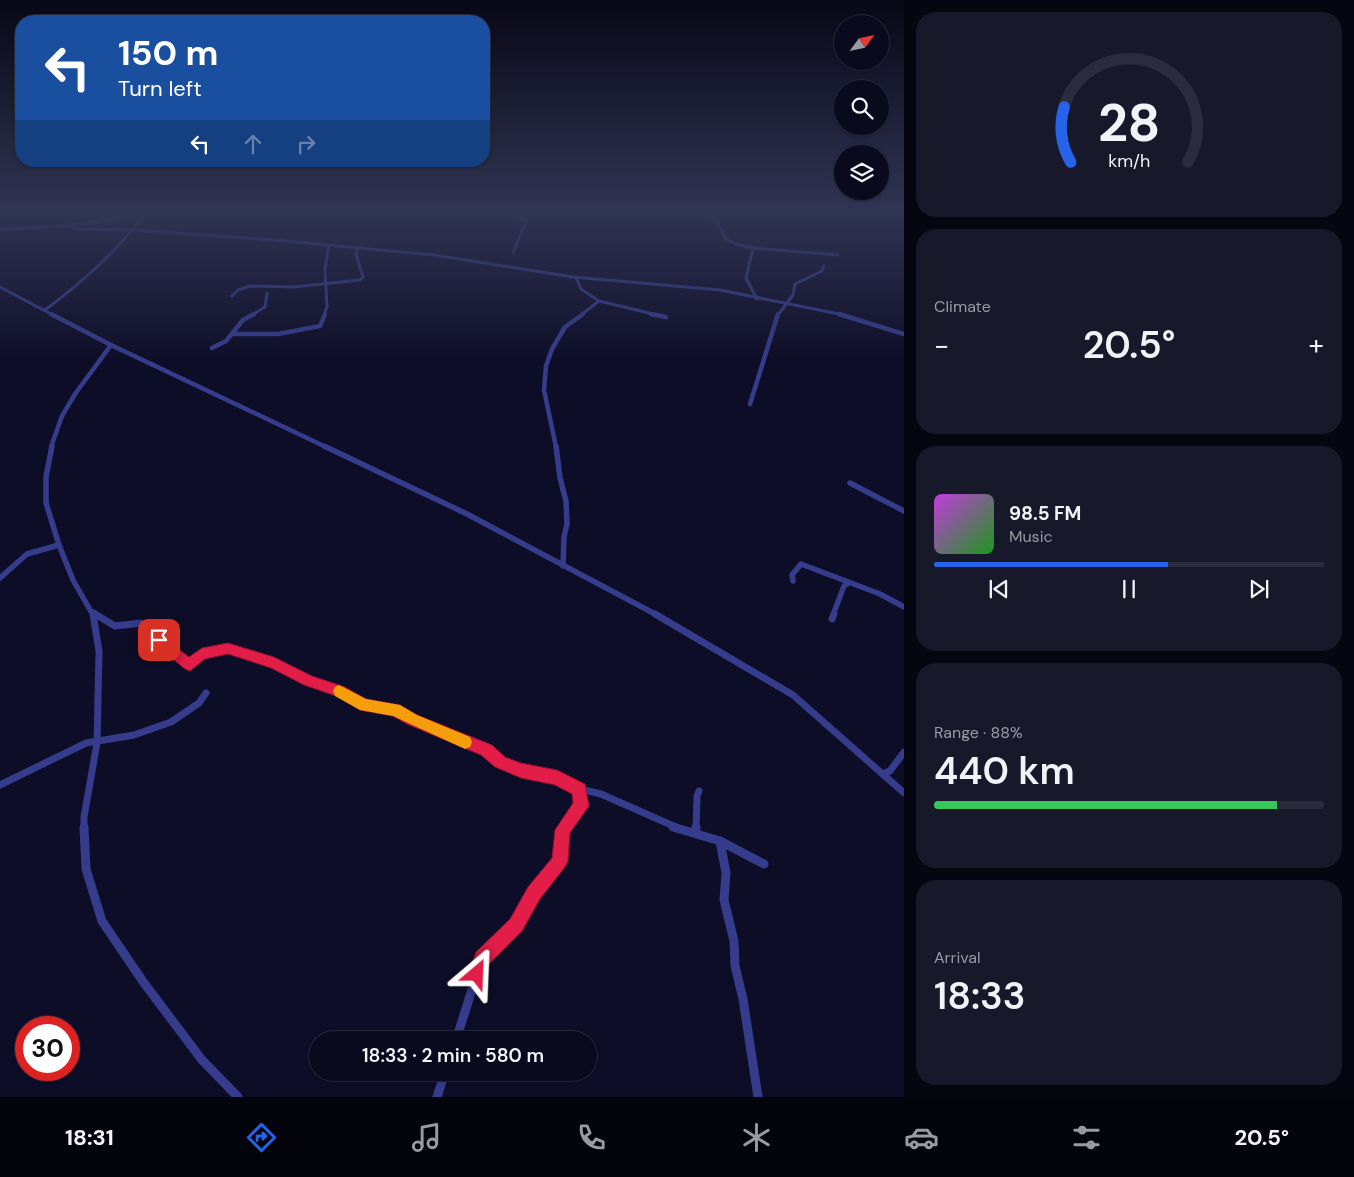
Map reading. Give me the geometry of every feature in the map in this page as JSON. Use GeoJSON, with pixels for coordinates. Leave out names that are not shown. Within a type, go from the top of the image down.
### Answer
{"type":"FeatureCollection","features":[{"type":"Feature","properties":{"kind":"street"},"geometry":{"type":"LineString","coordinates":[[45,310],[92,273],[104,261]]}},
{"type":"Feature","properties":{"kind":"street"},"geometry":{"type":"LineString","coordinates":[[232,334],[278,334],[320,326],[327,306],[326,261]]}},
{"type":"Feature","properties":{"kind":"street"},"geometry":{"type":"LineString","coordinates":[[232,296],[238,290],[250,286],[293,287],[349,283],[362,279],[358,261]]}},
{"type":"Feature","properties":{"kind":"street"},"geometry":{"type":"LineString","coordinates":[[472,261],[576,278],[720,290],[756,299],[842,314],[904,334]]}},
{"type":"Feature","properties":{"kind":"street"},"geometry":{"type":"LineString","coordinates":[[749,261],[745,284],[756,299]]}},
{"type":"Feature","properties":{"kind":"street"},"geometry":{"type":"LineString","coordinates":[[750,404],[778,313],[793,295],[795,284],[822,271],[824,266]]}},
{"type":"Feature","properties":{"kind":"street"},"geometry":{"type":"LineString","coordinates":[[576,278],[580,289],[599,301],[666,317]]}},
{"type":"Feature","properties":{"kind":"street"},"geometry":{"type":"LineString","coordinates":[[0,287],[112,345],[467,514],[640,605],[793,695],[904,793]]}},
{"type":"Feature","properties":{"kind":"street"},"geometry":{"type":"LineString","coordinates":[[212,348],[224,343],[243,320],[265,307],[267,293]]}},
{"type":"Feature","properties":{"kind":"street"},"geometry":{"type":"LineString","coordinates":[[563,566],[563,545],[567,524],[566,501],[560,478],[554,431],[544,390],[546,366],[552,349],[565,327],[599,301]]}},
{"type":"Feature","properties":{"kind":"street"},"geometry":{"type":"LineString","coordinates":[[112,345],[75,394],[62,416],[51,448],[46,476],[46,503],[72,580],[92,612],[103,621],[120,628],[141,623],[190,665],[202,653],[228,648],[274,663],[309,681],[340,691],[364,706],[395,710],[412,720],[487,750],[500,762],[521,771],[557,778],[580,790],[601,794],[671,826],[720,842],[764,864]]}},
{"type":"Feature","properties":{"kind":"street"},"geometry":{"type":"LineString","coordinates":[[850,483],[904,511]]}},
{"type":"Feature","properties":{"kind":"street"},"geometry":{"type":"LineString","coordinates":[[0,578],[27,554],[59,545]]}},
{"type":"Feature","properties":{"kind":"street"},"geometry":{"type":"LineString","coordinates":[[793,581],[792,575],[801,564],[820,569],[849,583],[880,594],[904,607]]}},
{"type":"Feature","properties":{"kind":"street"},"geometry":{"type":"LineString","coordinates":[[832,619],[844,586],[849,583]]}},
{"type":"Feature","properties":{"kind":"street"},"geometry":{"type":"LineString","coordinates":[[92,612],[99,651],[97,743],[84,817],[86,869],[102,921],[144,983],[202,1060],[238,1097]]}},
{"type":"Feature","properties":{"kind":"street"},"geometry":{"type":"LineString","coordinates":[[0,785],[86,743],[97,743],[133,736],[175,720],[204,700],[206,693]]}},
{"type":"Feature","properties":{"kind":"street"},"geometry":{"type":"LineString","coordinates":[[883,774],[890,771],[904,752]]}},
{"type":"Feature","properties":{"kind":"street"},"geometry":{"type":"LineString","coordinates":[[459,1031],[482,958],[516,925],[534,893],[560,861],[563,830],[581,806],[580,790]]}},
{"type":"Feature","properties":{"kind":"street"},"geometry":{"type":"LineString","coordinates":[[696,833],[697,796],[699,791]]}},
{"type":"Feature","properties":{"kind":"street"},"geometry":{"type":"LineString","coordinates":[[720,842],[726,873],[724,900],[734,942],[735,966],[743,999],[758,1097]]}},
{"type":"Feature","properties":{"kind":"street"},"geometry":{"type":"LineString","coordinates":[[437,1097],[442,1081]]}},
{"type":"Feature","properties":{"kind":"slow traffic"},"geometry":{"type":"LineString","coordinates":[[339,691],[364,706],[395,710],[412,720],[465,742]]}},
{"type":"Feature","properties":{"kind":"route"},"geometry":{"type":"LineString","coordinates":[[159,640],[190,665],[202,653],[228,648],[274,663],[309,681],[340,691],[364,706],[395,710],[412,720],[487,750],[500,762],[521,771],[557,778],[580,790],[581,806],[563,830],[560,861],[534,893],[516,925],[482,958],[477,974]]}}]}
